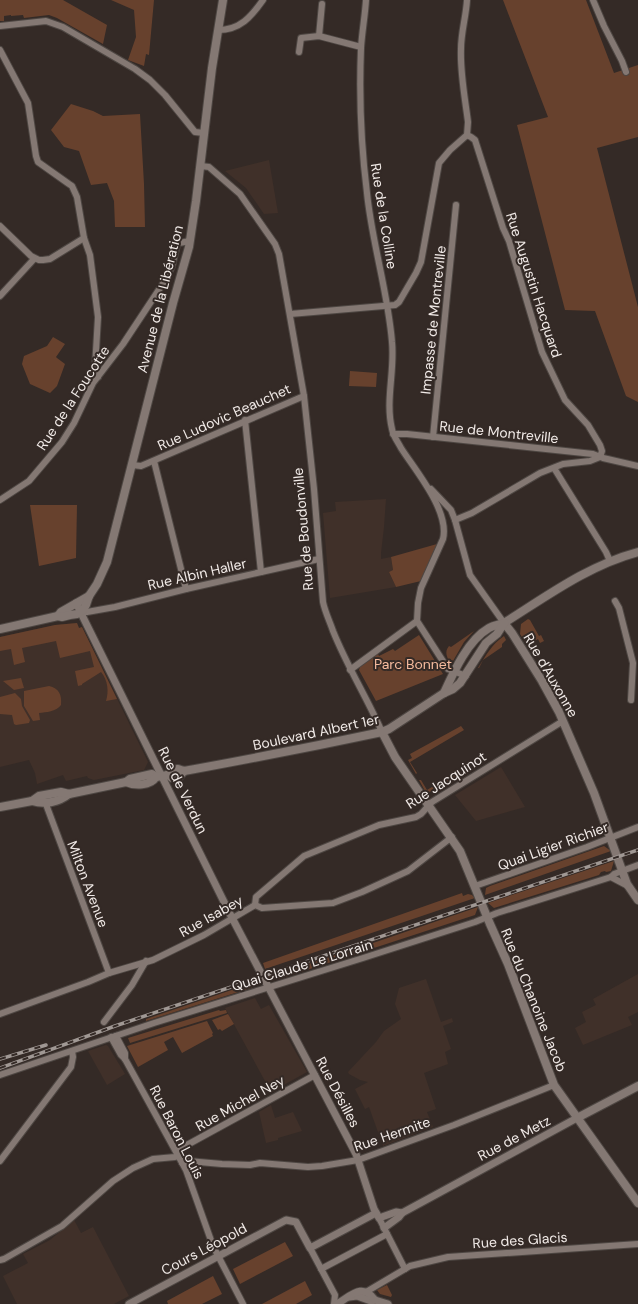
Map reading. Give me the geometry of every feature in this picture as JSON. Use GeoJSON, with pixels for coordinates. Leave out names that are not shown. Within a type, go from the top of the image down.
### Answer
{"type":"FeatureCollection","features":[{"type":"Feature","properties":{"kind":"main road","name":"Avenue de la Libération"},"geometry":{"type":"LineString","coordinates":[[81,612],[97,584],[107,562],[190,241],[201,166],[212,68],[224,0]]}},
{"type":"Feature","properties":{"kind":"main road"},"geometry":{"type":"LineString","coordinates":[[444,693],[454,672],[475,638],[491,627],[504,623],[582,574],[610,561],[638,552]]}},
{"type":"Feature","properties":{"kind":"main road"},"geometry":{"type":"LineString","coordinates":[[58,616],[61,612],[89,596]]}},
{"type":"Feature","properties":{"kind":"main road"},"geometry":{"type":"LineString","coordinates":[[0,629],[81,612]]}},
{"type":"Feature","properties":{"kind":"main road","name":"Rue d'Auxonne"},"geometry":{"type":"LineString","coordinates":[[504,623],[512,633],[542,681],[563,721],[594,793],[628,886],[638,900]]}},
{"type":"Feature","properties":{"kind":"main road","name":"Boulevard Albert 1er"},"geometry":{"type":"LineString","coordinates":[[0,807],[32,801],[47,803],[62,799],[70,794],[126,782],[133,786],[153,782],[171,770],[178,769],[184,771],[382,732],[399,724],[444,693],[453,690],[466,676],[482,649],[490,639],[497,634],[504,623]]}},
{"type":"Feature","properties":{"kind":"main road","name":"Rue de Boudonville"},"geometry":{"type":"LineString","coordinates":[[382,732],[395,757],[460,850],[475,886]]}},
{"type":"Feature","properties":{"kind":"main road","name":"Boulevard Albert 1er"},"geometry":{"type":"LineString","coordinates":[[32,801],[39,796],[61,792],[70,794]]}},
{"type":"Feature","properties":{"kind":"main road","name":"Rue du Chanoine Jacob"},"geometry":{"type":"LineString","coordinates":[[475,886],[508,964],[554,1085],[638,1204]]}},
{"type":"Feature","properties":{"kind":"main road","name":"Rue de Metz"},"geometry":{"type":"LineString","coordinates":[[577,1118],[638,1086]]}},
{"type":"Feature","properties":{"kind":"street"},"geometry":{"type":"LineString","coordinates":[[218,30],[234,28],[242,23],[263,0]]}},
{"type":"Feature","properties":{"kind":"street","name":"Rue de la Colline"},"geometry":{"type":"LineString","coordinates":[[366,0],[361,47],[361,129],[367,193],[388,306],[392,342],[390,410],[393,434]]}},
{"type":"Feature","properties":{"kind":"street"},"geometry":{"type":"LineString","coordinates":[[290,314],[395,305],[399,302],[420,265],[439,163],[450,150],[467,135],[468,122],[461,56],[461,40],[466,15],[467,0]]}},
{"type":"Feature","properties":{"kind":"street"},"geometry":{"type":"LineString","coordinates":[[593,0],[626,72]]}},
{"type":"Feature","properties":{"kind":"street"},"geometry":{"type":"LineString","coordinates":[[319,36],[322,4]]}},
{"type":"Feature","properties":{"kind":"street"},"geometry":{"type":"LineString","coordinates":[[0,26],[46,21],[63,27],[135,69],[162,91],[195,132],[204,133]]}},
{"type":"Feature","properties":{"kind":"street"},"geometry":{"type":"LineString","coordinates":[[299,52],[301,38],[319,36],[361,47]]}},
{"type":"Feature","properties":{"kind":"street"},"geometry":{"type":"LineString","coordinates":[[0,50],[28,103],[37,160],[40,165],[72,186],[78,197],[84,238],[90,255],[98,317],[95,368],[98,377]]}},
{"type":"Feature","properties":{"kind":"street","name":"Rue Augustin Hacquard"},"geometry":{"type":"LineString","coordinates":[[467,135],[471,136],[474,140],[503,228],[509,241],[542,352],[565,400],[588,425],[600,445],[602,451],[600,457]]}},
{"type":"Feature","properties":{"kind":"street","name":"Rue de Boudonville"},"geometry":{"type":"LineString","coordinates":[[201,166],[209,168],[240,194],[278,249],[304,396],[324,607],[350,670],[382,732]]}},
{"type":"Feature","properties":{"kind":"street","name":"Impasse de Montreville"},"geometry":{"type":"LineString","coordinates":[[434,437],[456,205]]}},
{"type":"Feature","properties":{"kind":"street"},"geometry":{"type":"LineString","coordinates":[[0,226],[34,259],[50,259],[84,238]]}},
{"type":"Feature","properties":{"kind":"street","name":"Rue de la Foucotte"},"geometry":{"type":"LineString","coordinates":[[0,500],[29,481],[52,454],[74,423],[98,377],[123,344],[166,279],[172,266],[177,245],[179,243],[190,241]]}},
{"type":"Feature","properties":{"kind":"street"},"geometry":{"type":"LineString","coordinates":[[0,296],[34,259]]}},
{"type":"Feature","properties":{"kind":"street","name":"Rue Ludovic Beauchet"},"geometry":{"type":"LineString","coordinates":[[132,465],[141,466],[154,461],[245,420],[304,396]]}},
{"type":"Feature","properties":{"kind":"street"},"geometry":{"type":"LineString","coordinates":[[245,420],[261,572]]}},
{"type":"Feature","properties":{"kind":"street"},"geometry":{"type":"LineString","coordinates":[[393,434],[427,485],[438,507],[443,522],[444,536],[421,588],[418,603],[417,622],[448,669],[466,676]]}},
{"type":"Feature","properties":{"kind":"street","name":"Rue de Montreville"},"geometry":{"type":"LineString","coordinates":[[393,434],[593,454],[638,466]]}},
{"type":"Feature","properties":{"kind":"street"},"geometry":{"type":"LineString","coordinates":[[455,520],[472,513],[535,476],[563,464],[594,460],[600,457]]}},
{"type":"Feature","properties":{"kind":"street"},"geometry":{"type":"LineString","coordinates":[[154,461],[186,589]]}},
{"type":"Feature","properties":{"kind":"street"},"geometry":{"type":"LineString","coordinates":[[554,468],[606,552],[610,561]]}},
{"type":"Feature","properties":{"kind":"street","name":"Rue d'Auxonne"},"geometry":{"type":"LineString","coordinates":[[427,485],[446,503],[451,510],[470,575],[504,623]]}},
{"type":"Feature","properties":{"kind":"street"},"geometry":{"type":"LineString","coordinates":[[438,507],[446,503]]}},
{"type":"Feature","properties":{"kind":"street","name":"Rue Albin Haller"},"geometry":{"type":"LineString","coordinates":[[81,612],[120,606],[186,589],[319,559]]}},
{"type":"Feature","properties":{"kind":"street"},"geometry":{"type":"LineString","coordinates":[[615,601],[619,608],[633,663],[631,700]]}},
{"type":"Feature","properties":{"kind":"street","name":"Rue de Verdun"},"geometry":{"type":"LineString","coordinates":[[76,603],[141,737],[268,988]]}},
{"type":"Feature","properties":{"kind":"street"},"geometry":{"type":"LineString","coordinates":[[350,670],[417,622]]}},
{"type":"Feature","properties":{"kind":"street"},"geometry":{"type":"LineString","coordinates":[[631,694],[638,691]]}},
{"type":"Feature","properties":{"kind":"street","name":"Rue Jacquinot"},"geometry":{"type":"LineString","coordinates":[[255,905],[256,896],[304,856],[379,825],[416,817],[421,814],[428,805],[563,721]]}},
{"type":"Feature","properties":{"kind":"street","name":"Milton Avenue"},"geometry":{"type":"LineString","coordinates":[[47,803],[47,807],[109,973]]}},
{"type":"Feature","properties":{"kind":"street","name":"Quai Ligier Richier"},"geometry":{"type":"LineString","coordinates":[[475,886],[587,847],[638,827]]}},
{"type":"Feature","properties":{"kind":"street","name":"Rue Isabey"},"geometry":{"type":"LineString","coordinates":[[0,1014],[109,973],[146,962],[169,953],[233,919],[255,905],[262,908],[333,903],[362,892],[408,871],[452,837]]}},
{"type":"Feature","properties":{"kind":"street","name":"Quai Claude Le Lorrain"},"geometry":{"type":"LineString","coordinates":[[0,1076],[203,1007],[363,958],[611,877],[614,874],[638,865]]}},
{"type":"Feature","properties":{"kind":"street"},"geometry":{"type":"LineString","coordinates":[[611,877],[628,886]]}},
{"type":"Feature","properties":{"kind":"street"},"geometry":{"type":"LineString","coordinates":[[104,1022],[132,985],[146,962]]}},
{"type":"Feature","properties":{"kind":"street","name":"Rue Désilles"},"geometry":{"type":"LineString","coordinates":[[268,988],[315,1075],[358,1160],[377,1215]]}},
{"type":"Feature","properties":{"kind":"street","name":"Rue Baron Louis"},"geometry":{"type":"LineString","coordinates":[[114,1037],[121,1055],[125,1059],[186,1170],[218,1256],[243,1304]]}},
{"type":"Feature","properties":{"kind":"street"},"geometry":{"type":"LineString","coordinates":[[0,1161],[71,1066],[73,1057],[72,1051]]}},
{"type":"Feature","properties":{"kind":"street","name":"Rue Michel Ney"},"geometry":{"type":"LineString","coordinates":[[177,1153],[315,1075]]}},
{"type":"Feature","properties":{"kind":"street","name":"Rue Hermite"},"geometry":{"type":"LineString","coordinates":[[182,1163],[188,1161],[222,1164],[260,1164],[308,1167],[358,1160],[454,1125],[554,1085]]}},
{"type":"Feature","properties":{"kind":"street","name":"Rue de Metz"},"geometry":{"type":"LineString","coordinates":[[402,1213],[577,1118]]}},
{"type":"Feature","properties":{"kind":"street"},"geometry":{"type":"LineString","coordinates":[[0,1260],[4,1260],[62,1226],[113,1181],[133,1168],[153,1159],[175,1157],[177,1153]]}},
{"type":"Feature","properties":{"kind":"street"},"geometry":{"type":"LineString","coordinates":[[321,1270],[385,1231],[402,1213],[396,1212],[377,1215],[310,1248],[321,1270],[335,1295],[334,1304]]}},
{"type":"Feature","properties":{"kind":"street"},"geometry":{"type":"LineString","coordinates":[[377,1215],[405,1269]]}},
{"type":"Feature","properties":{"kind":"street","name":"Cours Léopold"},"geometry":{"type":"LineString","coordinates":[[129,1304],[286,1220],[296,1222],[310,1248]]}},
{"type":"Feature","properties":{"kind":"street","name":"Rue des Glacis"},"geometry":{"type":"LineString","coordinates":[[366,1292],[410,1266],[448,1257],[638,1244]]}},
{"type":"Feature","properties":{"kind":"street"},"geometry":{"type":"LineString","coordinates":[[337,1304],[353,1293],[366,1292],[381,1303]]}},
{"type":"Feature","properties":{"kind":"street"},"geometry":{"type":"LineString","coordinates":[[335,1295],[347,1298],[357,1296],[381,1303]]}},
{"type":"Feature","properties":{"kind":"shaded area"},"geometry":{"type":"Polygon","coordinates":[[[269,160],[278,213],[264,214],[246,188],[225,171],[269,160]]]}},
{"type":"Feature","properties":{"kind":"shaded area"},"geometry":{"type":"Polygon","coordinates":[[[386,499],[381,559],[391,557],[393,570],[389,572],[396,587],[330,598],[323,513],[336,511],[335,502],[386,499]]]}},
{"type":"Feature","properties":{"kind":"shaded area"},"geometry":{"type":"Polygon","coordinates":[[[77,623],[79,628],[82,627],[148,762],[144,770],[94,780],[88,778],[87,776],[66,781],[63,775],[37,784],[35,773],[29,760],[0,767],[0,637],[55,625],[77,623]]]}},
{"type":"Feature","properties":{"kind":"shaded area"},"geometry":{"type":"Polygon","coordinates":[[[501,767],[525,807],[476,821],[455,795],[501,767]]]}},
{"type":"Feature","properties":{"kind":"shaded area"},"geometry":{"type":"Polygon","coordinates":[[[638,974],[638,1012],[628,1017],[632,1025],[583,1045],[575,1028],[586,1022],[582,1012],[596,1005],[593,999],[638,974]]]}},
{"type":"Feature","properties":{"kind":"shaded area"},"geometry":{"type":"Polygon","coordinates":[[[426,979],[441,1022],[452,1018],[453,1022],[443,1026],[451,1049],[445,1052],[448,1064],[424,1073],[436,1109],[427,1112],[433,1127],[383,1146],[369,1107],[365,1109],[355,1089],[368,1082],[360,1080],[348,1072],[376,1042],[384,1031],[401,1019],[395,1004],[399,988],[426,979]]]}},
{"type":"Feature","properties":{"kind":"shaded area"},"geometry":{"type":"Polygon","coordinates":[[[255,998],[261,1009],[269,1005],[307,1072],[271,1092],[225,1008],[255,998]]]}},
{"type":"Feature","properties":{"kind":"shaded area"},"geometry":{"type":"Polygon","coordinates":[[[106,1045],[125,1074],[107,1085],[88,1051],[106,1045]]]}},
{"type":"Feature","properties":{"kind":"shaded area"},"geometry":{"type":"Polygon","coordinates":[[[271,1105],[275,1118],[293,1112],[302,1131],[266,1143],[259,1112],[271,1105]]]}},
{"type":"Feature","properties":{"kind":"shaded area"},"geometry":{"type":"Polygon","coordinates":[[[74,1220],[81,1233],[93,1227],[129,1296],[114,1304],[17,1304],[3,1276],[28,1263],[23,1254],[50,1240],[74,1220]]]}},
{"type":"Feature","properties":{"kind":"green space"},"geometry":{"type":"Polygon","coordinates":[[[0,0],[63,0],[107,25],[103,44],[49,15],[24,18],[23,15],[11,15],[4,16],[4,21],[0,21],[0,0]]]}},
{"type":"Feature","properties":{"kind":"green space"},"geometry":{"type":"Polygon","coordinates":[[[111,0],[154,0],[149,55],[146,54],[144,66],[128,60],[136,37],[134,10],[111,0]]]}},
{"type":"Feature","properties":{"kind":"green space"},"geometry":{"type":"Polygon","coordinates":[[[503,0],[586,0],[614,73],[638,65],[638,137],[597,148],[638,307],[638,402],[626,396],[595,311],[565,310],[517,125],[548,117],[503,0]]]}},
{"type":"Feature","properties":{"kind":"green space"},"geometry":{"type":"Polygon","coordinates":[[[71,104],[103,116],[140,114],[145,227],[115,227],[114,201],[107,183],[91,185],[79,151],[64,147],[51,130],[71,104]]]}},
{"type":"Feature","properties":{"kind":"green space"},"geometry":{"type":"Polygon","coordinates":[[[53,337],[65,344],[56,357],[65,364],[57,386],[50,393],[30,384],[22,364],[24,356],[47,346],[53,337]]]}},
{"type":"Feature","properties":{"kind":"green space"},"geometry":{"type":"Polygon","coordinates":[[[350,371],[377,373],[376,387],[349,386],[350,371]]]}},
{"type":"Feature","properties":{"kind":"green space"},"geometry":{"type":"Polygon","coordinates":[[[30,505],[77,505],[76,558],[39,566],[30,505]]]}},
{"type":"Feature","properties":{"kind":"green space"},"geometry":{"type":"Polygon","coordinates":[[[437,544],[421,581],[396,587],[389,572],[393,570],[391,557],[437,544]]]}},
{"type":"Feature","properties":{"kind":"green space"},"geometry":{"type":"Polygon","coordinates":[[[528,619],[544,641],[540,643],[538,639],[530,644],[532,648],[530,649],[520,634],[521,624],[528,619]]]}},
{"type":"Feature","properties":{"kind":"green space"},"geometry":{"type":"Polygon","coordinates":[[[77,623],[79,628],[82,627],[117,699],[106,701],[107,686],[101,672],[82,685],[78,686],[75,671],[94,667],[90,651],[60,658],[56,641],[22,648],[25,662],[14,665],[11,649],[0,651],[0,637],[55,625],[77,623]]]}},
{"type":"Feature","properties":{"kind":"green space"},"geometry":{"type":"Polygon","coordinates":[[[474,631],[464,642],[453,661],[450,663],[446,652],[447,648],[449,646],[451,647],[474,631]]]}},
{"type":"Feature","properties":{"kind":"green space","name":"Parc Bonnet"},"geometry":{"type":"Polygon","coordinates":[[[419,635],[443,674],[376,701],[359,670],[360,667],[378,654],[379,656],[393,649],[395,651],[419,635]]]}},
{"type":"Feature","properties":{"kind":"green space"},"geometry":{"type":"Polygon","coordinates":[[[504,636],[506,640],[502,644],[502,647],[483,660],[487,654],[504,636]]]}},
{"type":"Feature","properties":{"kind":"green space"},"geometry":{"type":"Polygon","coordinates":[[[21,678],[24,688],[14,690],[3,681],[21,678]]]}},
{"type":"Feature","properties":{"kind":"green space"},"geometry":{"type":"Polygon","coordinates":[[[49,686],[55,688],[59,692],[61,705],[54,710],[39,713],[40,720],[33,721],[24,706],[24,691],[49,686]]]}},
{"type":"Feature","properties":{"kind":"green space"},"geometry":{"type":"Polygon","coordinates":[[[15,693],[21,699],[22,706],[30,720],[29,723],[16,725],[14,724],[12,715],[0,714],[0,697],[15,693]]]}},
{"type":"Feature","properties":{"kind":"green space"},"geometry":{"type":"Polygon","coordinates":[[[461,726],[464,730],[410,762],[417,773],[416,774],[408,760],[412,758],[410,754],[461,726]]]}},
{"type":"Feature","properties":{"kind":"green space"},"geometry":{"type":"Polygon","coordinates":[[[460,770],[461,774],[431,792],[425,791],[419,780],[421,780],[427,790],[460,770]]]}},
{"type":"Feature","properties":{"kind":"green space"},"geometry":{"type":"Polygon","coordinates":[[[604,846],[611,851],[485,895],[486,888],[490,886],[604,846]]]}},
{"type":"Feature","properties":{"kind":"green space"},"geometry":{"type":"Polygon","coordinates":[[[614,861],[611,871],[601,872],[599,875],[494,908],[488,903],[614,861]]]}},
{"type":"Feature","properties":{"kind":"green space"},"geometry":{"type":"Polygon","coordinates":[[[462,893],[463,896],[468,894],[475,898],[265,969],[263,963],[462,893]]]}},
{"type":"Feature","properties":{"kind":"green space"},"geometry":{"type":"Polygon","coordinates":[[[478,907],[475,915],[279,979],[268,977],[373,943],[478,907]]]}},
{"type":"Feature","properties":{"kind":"green space"},"geometry":{"type":"Polygon","coordinates":[[[258,981],[251,988],[146,1021],[146,1019],[258,981]]]}},
{"type":"Feature","properties":{"kind":"green space"},"geometry":{"type":"Polygon","coordinates":[[[219,1010],[226,1010],[227,1013],[130,1043],[128,1038],[219,1010]]]}},
{"type":"Feature","properties":{"kind":"green space"},"geometry":{"type":"Polygon","coordinates":[[[228,1014],[234,1024],[222,1031],[220,1029],[218,1030],[212,1020],[228,1014]]]}},
{"type":"Feature","properties":{"kind":"green space"},"geometry":{"type":"Polygon","coordinates":[[[207,1021],[213,1036],[182,1053],[173,1037],[164,1042],[168,1050],[138,1067],[127,1046],[207,1021]]]}},
{"type":"Feature","properties":{"kind":"green space"},"geometry":{"type":"Polygon","coordinates":[[[285,1242],[293,1256],[240,1284],[233,1269],[285,1242]]]}},
{"type":"Feature","properties":{"kind":"green space"},"geometry":{"type":"Polygon","coordinates":[[[213,1276],[222,1294],[202,1304],[168,1304],[167,1301],[213,1276]]]}},
{"type":"Feature","properties":{"kind":"green space"},"geometry":{"type":"Polygon","coordinates":[[[305,1281],[312,1295],[296,1304],[262,1304],[305,1281]]]}},
{"type":"Feature","properties":{"kind":"green space"},"geometry":{"type":"Polygon","coordinates":[[[387,1285],[392,1295],[391,1297],[380,1294],[377,1290],[387,1285]]]}},
{"type":"Feature","properties":{"kind":"railway"},"geometry":{"type":"LineString","coordinates":[[0,1068],[115,1026],[638,850]]}},
{"type":"Feature","properties":{"kind":"railway"},"geometry":{"type":"LineString","coordinates":[[0,1059],[46,1045]]}}]}
